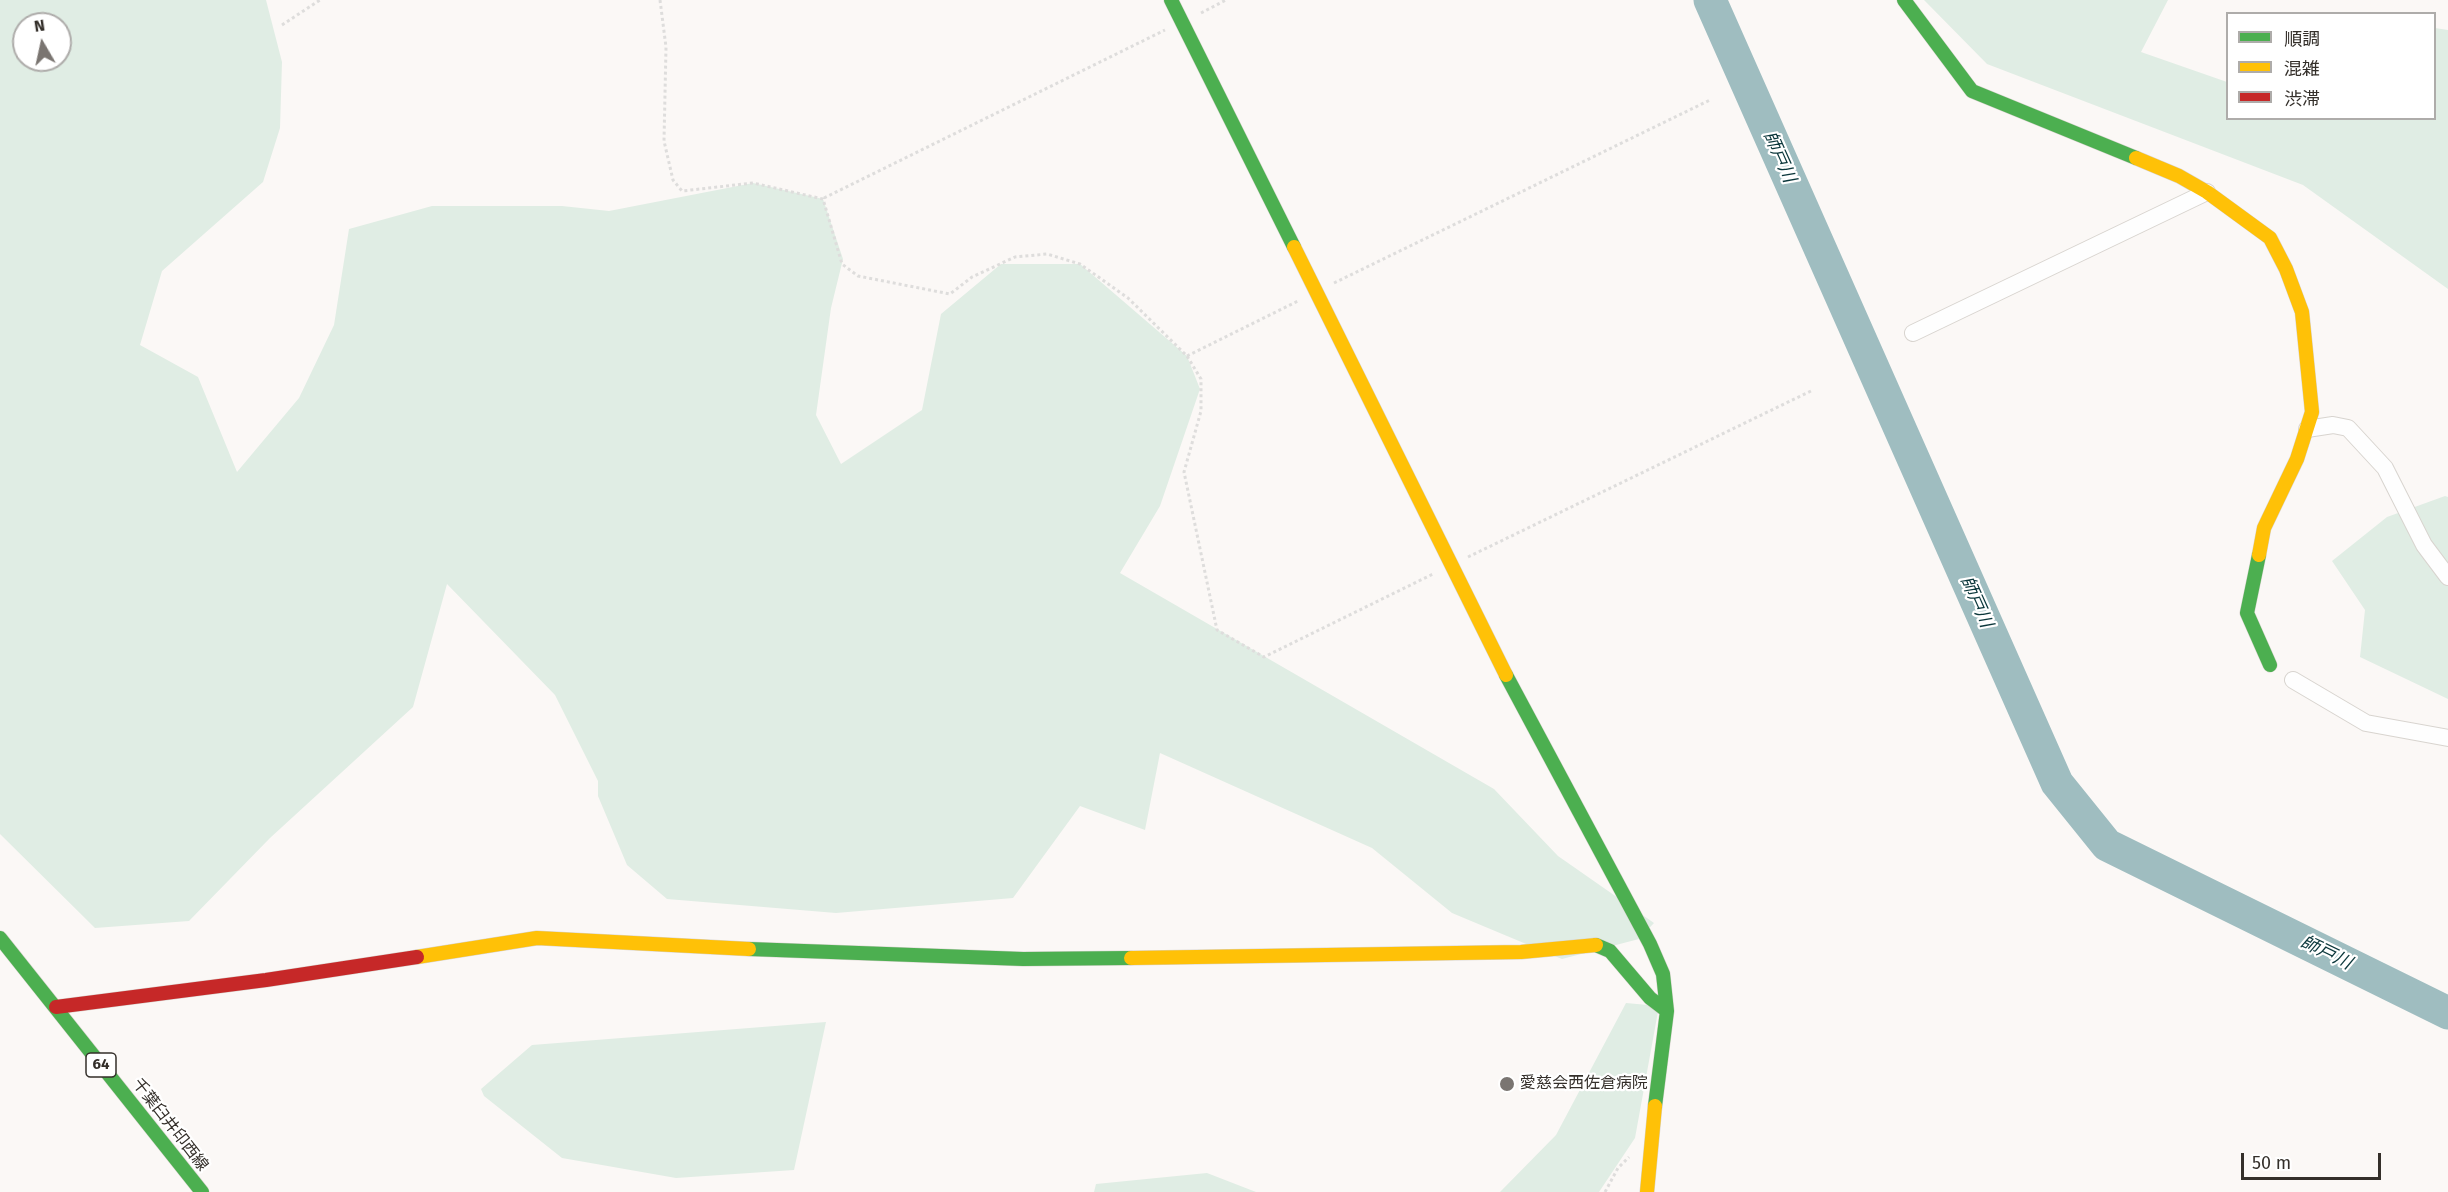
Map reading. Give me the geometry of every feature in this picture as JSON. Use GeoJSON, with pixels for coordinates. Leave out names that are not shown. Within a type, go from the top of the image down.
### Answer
{"type":"FeatureCollection","features":[{"type":"Feature","properties":{"kind":"street"},"geometry":{"type":"LineString","coordinates":[[1171,0],[1314,292],[1525,712],[1650,944],[1663,974],[1667,1011],[1650,1147],[1647,1192]]}},
{"type":"Feature","properties":{"kind":"street"},"geometry":{"type":"LineString","coordinates":[[1904,0],[1972,91],[2168,172],[2207,192],[2270,238],[2286,269],[2302,312],[2312,412],[2297,459],[2264,528],[2247,613],[2270,665]]}},
{"type":"Feature","properties":{"kind":"street"},"geometry":{"type":"LineString","coordinates":[[1913,333],[2207,192]]}},
{"type":"Feature","properties":{"kind":"street"},"geometry":{"type":"LineString","coordinates":[[2307,429],[2333,425],[2348,428],[2385,468],[2424,545],[2448,577]]}},
{"type":"Feature","properties":{"kind":"street"},"geometry":{"type":"LineString","coordinates":[[2293,680],[2366,723],[2448,738]]}},
{"type":"Feature","properties":{"kind":"street","name":"千葉臼井印西線"},"geometry":{"type":"LineString","coordinates":[[0,938],[202,1192]]}},
{"type":"Feature","properties":{"kind":"street"},"geometry":{"type":"LineString","coordinates":[[56,1006],[266,980],[537,938],[844,954],[1023,959],[1410,955],[1521,952],[1576,945],[1600,945],[1610,951],[1650,998],[1667,1011]]}},
{"type":"Feature","properties":{"kind":"path"},"geometry":{"type":"LineString","coordinates":[[282,25],[320,0]]}},
{"type":"Feature","properties":{"kind":"path"},"geometry":{"type":"LineString","coordinates":[[660,0],[666,47],[664,141],[673,180],[682,191],[753,183],[823,199],[1226,0]]}},
{"type":"Feature","properties":{"kind":"path"},"geometry":{"type":"LineString","coordinates":[[1187,356],[1710,100]]}},
{"type":"Feature","properties":{"kind":"path"},"geometry":{"type":"LineString","coordinates":[[823,199],[842,264],[858,276],[950,294],[972,277],[1015,257],[1047,254],[1080,264],[1128,298],[1187,356],[1201,379],[1201,411],[1184,472],[1217,630],[1264,657],[1813,390]]}},
{"type":"Feature","properties":{"kind":"path"},"geometry":{"type":"LineString","coordinates":[[1605,1192],[1618,1168],[1629,1157],[1650,1147]]}},
{"type":"Feature","properties":{"kind":"shaded area"},"geometry":{"type":"Polygon","coordinates":[[[0,0],[266,0],[282,62],[280,128],[263,182],[162,271],[140,345],[198,377],[237,472],[299,398],[334,325],[349,229],[432,206],[562,206],[609,211],[753,183],[823,199],[843,259],[831,308],[816,415],[841,464],[922,410],[941,314],[1001,264],[1080,264],[1187,356],[1200,389],[1160,506],[1120,573],[1494,789],[1558,856],[1654,923],[1639,939],[1562,959],[1452,913],[1372,848],[1160,753],[1145,830],[1080,806],[1013,898],[836,913],[667,899],[627,865],[598,796],[598,781],[555,695],[447,584],[413,707],[270,838],[189,921],[95,928],[0,834],[0,0]]]}},
{"type":"Feature","properties":{"kind":"shaded area"},"geometry":{"type":"Polygon","coordinates":[[[1924,0],[2168,0],[2141,52],[2226,82],[2226,120],[2436,120],[2436,28],[2448,30],[2448,289],[2303,185],[1987,64],[1924,0]]]}},
{"type":"Feature","properties":{"kind":"shaded area"},"geometry":{"type":"Polygon","coordinates":[[[2445,496],[2448,497],[2448,699],[2360,657],[2365,610],[2332,561],[2387,517],[2445,496]]]}},
{"type":"Feature","properties":{"kind":"shaded area"},"geometry":{"type":"Polygon","coordinates":[[[1626,1003],[1659,1006],[1635,1138],[1599,1192],[1500,1192],[1556,1135],[1626,1003]]]}},
{"type":"Feature","properties":{"kind":"shaded area"},"geometry":{"type":"Polygon","coordinates":[[[826,1022],[794,1170],[676,1178],[562,1158],[484,1096],[481,1089],[532,1045],[826,1022]]]}},
{"type":"Feature","properties":{"kind":"shaded area"},"geometry":{"type":"Polygon","coordinates":[[[1207,1173],[1256,1192],[1094,1192],[1096,1184],[1207,1173]]]}},
{"type":"Feature","properties":{"kind":"waterway","name":"師戸川"},"geometry":{"type":"LineString","coordinates":[[1710,0],[2057,783],[2107,845],[2448,1013]]}},
{"type":"Feature","properties":{"kind":"traffic: fast"},"geometry":{"type":"LineString","coordinates":[[1171,0],[1294,247]]}},
{"type":"Feature","properties":{"kind":"traffic: fast"},"geometry":{"type":"LineString","coordinates":[[1904,0],[1972,91],[2136,158]]}},
{"type":"Feature","properties":{"kind":"traffic: fast"},"geometry":{"type":"LineString","coordinates":[[2259,555],[2247,613],[2270,665]]}},
{"type":"Feature","properties":{"kind":"traffic: fast"},"geometry":{"type":"LineString","coordinates":[[1506,675],[1650,944],[1663,974],[1667,1011],[1655,1106]]}},
{"type":"Feature","properties":{"kind":"traffic: fast"},"geometry":{"type":"LineString","coordinates":[[0,938],[202,1192]]}},
{"type":"Feature","properties":{"kind":"traffic: fast"},"geometry":{"type":"LineString","coordinates":[[1596,945],[1610,951],[1650,998],[1667,1011]]}},
{"type":"Feature","properties":{"kind":"traffic: fast"},"geometry":{"type":"LineString","coordinates":[[749,949],[1023,959],[1131,958]]}},
{"type":"Feature","properties":{"kind":"traffic: slow"},"geometry":{"type":"LineString","coordinates":[[2136,158],[2179,176],[2207,192],[2270,238],[2286,269],[2302,312],[2312,412],[2297,459],[2264,528],[2259,555]]}},
{"type":"Feature","properties":{"kind":"traffic: slow"},"geometry":{"type":"LineString","coordinates":[[1294,247],[1506,675]]}},
{"type":"Feature","properties":{"kind":"traffic: slow"},"geometry":{"type":"LineString","coordinates":[[417,957],[537,938],[749,949]]}},
{"type":"Feature","properties":{"kind":"traffic: slow"},"geometry":{"type":"LineString","coordinates":[[1131,958],[1521,952],[1596,945]]}},
{"type":"Feature","properties":{"kind":"traffic: slow"},"geometry":{"type":"LineString","coordinates":[[1647,1192],[1655,1106]]}},
{"type":"Feature","properties":{"kind":"traffic: jam"},"geometry":{"type":"LineString","coordinates":[[56,1007],[266,980],[417,957]]}},
{"type":"Feature","properties":{"kind":"place","name":"愛慈会西佐倉病院"},"geometry":{"type":"Point","coordinates":[1507,1084]}}]}
